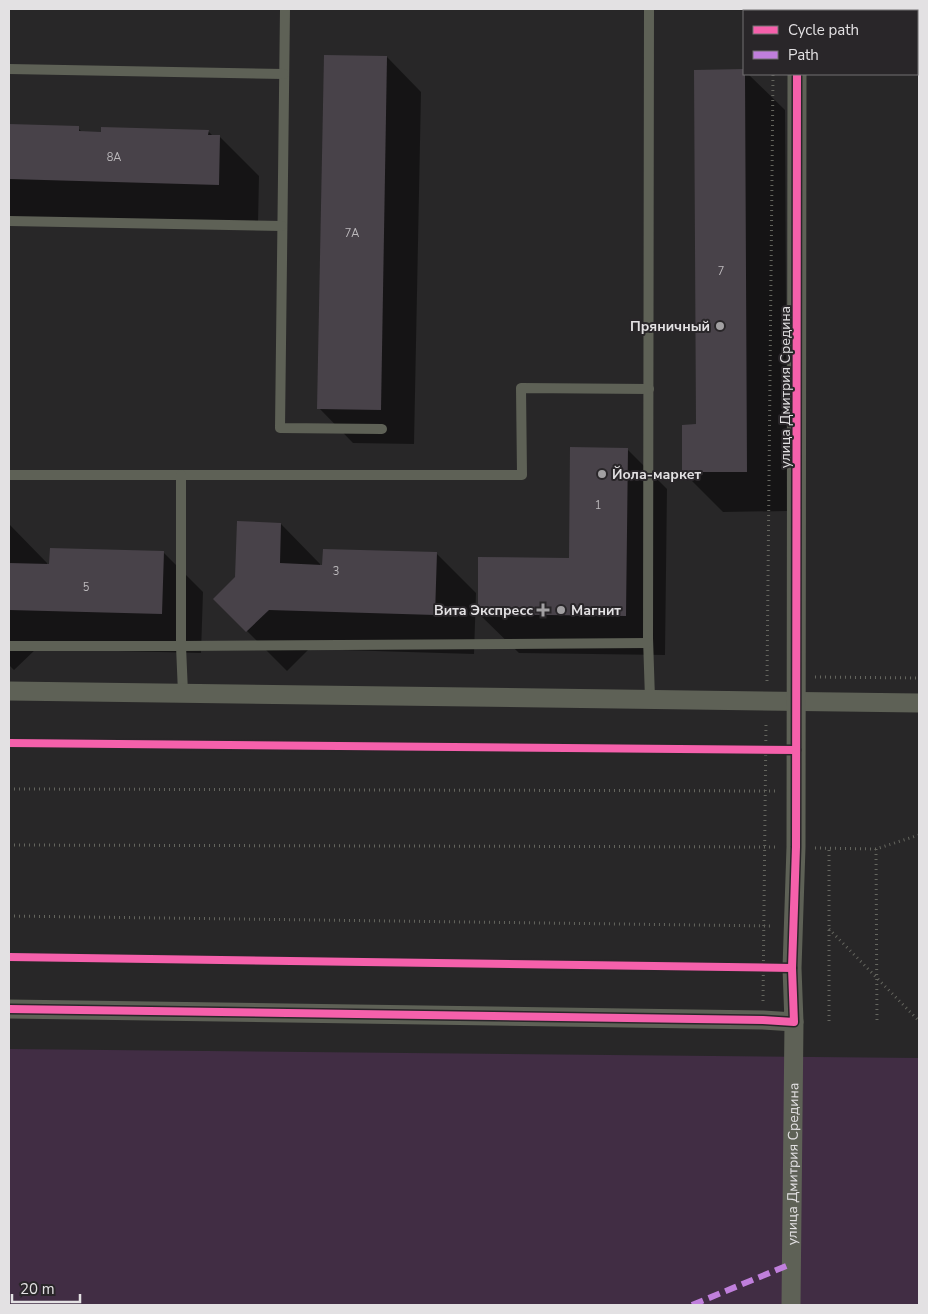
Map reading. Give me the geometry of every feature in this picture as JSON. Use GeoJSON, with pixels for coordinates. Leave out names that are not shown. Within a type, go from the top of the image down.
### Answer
{"type":"FeatureCollection","features":[{"type":"Feature","properties":{"kind":"street","name":"улица Дмитрия Средина"},"geometry":{"type":"LineString","coordinates":[[791,1305],[794,1022],[792,968],[796,848],[797,701],[797,75]]}},
{"type":"Feature","properties":{"kind":"street"},"geometry":{"type":"LineString","coordinates":[[9,691],[919,702]]}},
{"type":"Feature","properties":{"kind":"street"},"geometry":{"type":"LineString","coordinates":[[9,1009],[794,1022]]}},
{"type":"Feature","properties":{"kind":"lane"},"geometry":{"type":"LineString","coordinates":[[284,9],[280,428],[382,429]]}},
{"type":"Feature","properties":{"kind":"lane"},"geometry":{"type":"LineString","coordinates":[[649,9],[648,643],[650,699]]}},
{"type":"Feature","properties":{"kind":"lane"},"geometry":{"type":"LineString","coordinates":[[9,69],[284,74]]}},
{"type":"Feature","properties":{"kind":"lane"},"geometry":{"type":"LineString","coordinates":[[9,221],[282,226]]}},
{"type":"Feature","properties":{"kind":"lane"},"geometry":{"type":"LineString","coordinates":[[9,474],[522,474],[521,388],[649,389]]}},
{"type":"Feature","properties":{"kind":"lane"},"geometry":{"type":"LineString","coordinates":[[181,474],[181,646],[183,693]]}},
{"type":"Feature","properties":{"kind":"lane"},"geometry":{"type":"LineString","coordinates":[[9,646],[648,643]]}},
{"type":"Feature","properties":{"kind":"path"},"geometry":{"type":"LineString","coordinates":[[763,1020],[773,75]]}},
{"type":"Feature","properties":{"kind":"path"},"geometry":{"type":"LineString","coordinates":[[767,677],[919,678]]}},
{"type":"Feature","properties":{"kind":"path"},"geometry":{"type":"LineString","coordinates":[[756,750],[796,750]]}},
{"type":"Feature","properties":{"kind":"path"},"geometry":{"type":"LineString","coordinates":[[9,789],[796,791]]}},
{"type":"Feature","properties":{"kind":"path"},"geometry":{"type":"LineString","coordinates":[[9,845],[876,849],[919,835]]}},
{"type":"Feature","properties":{"kind":"path"},"geometry":{"type":"LineString","coordinates":[[829,848],[829,1021]]}},
{"type":"Feature","properties":{"kind":"path"},"geometry":{"type":"LineString","coordinates":[[876,849],[876,1022]]}},
{"type":"Feature","properties":{"kind":"path"},"geometry":{"type":"LineString","coordinates":[[9,916],[793,927]]}},
{"type":"Feature","properties":{"kind":"path"},"geometry":{"type":"LineString","coordinates":[[829,929],[919,1021]]}},
{"type":"Feature","properties":{"kind":"path"},"geometry":{"type":"LineString","coordinates":[[753,967],[792,968]]}},
{"type":"Feature","properties":{"kind":"shaded area"},"geometry":{"type":"Polygon","coordinates":[[[9,1049],[919,1058],[919,1305],[9,1305],[9,1049]]]}},
{"type":"Feature","properties":{"kind":"building"},"geometry":{"type":"Polygon","coordinates":[[[324,55],[387,56],[381,410],[317,409],[324,55]]]}},
{"type":"Feature","properties":{"kind":"building"},"geometry":{"type":"Polygon","coordinates":[[[743,69],[743,75],[745,75],[747,472],[682,472],[682,425],[696,424],[694,70],[743,69]]]}},
{"type":"Feature","properties":{"kind":"building"},"geometry":{"type":"Polygon","coordinates":[[[9,124],[79,126],[79,131],[101,132],[101,127],[209,130],[208,135],[220,135],[219,185],[9,179],[9,124]]]}},
{"type":"Feature","properties":{"kind":"building"},"geometry":{"type":"Polygon","coordinates":[[[570,447],[628,448],[626,616],[478,614],[478,557],[569,558],[570,447]]]}},
{"type":"Feature","properties":{"kind":"building"},"geometry":{"type":"Polygon","coordinates":[[[237,521],[281,523],[280,563],[322,565],[323,549],[437,552],[435,615],[269,610],[246,632],[213,599],[235,577],[237,521]]]}},
{"type":"Feature","properties":{"kind":"building"},"geometry":{"type":"Polygon","coordinates":[[[50,548],[164,551],[162,614],[9,610],[9,563],[49,564],[50,548]]]}},
{"type":"Feature","properties":{"kind":"marked path"},"geometry":{"type":"LineString","coordinates":[[692,1305],[791,1264]]}},
{"type":"Feature","properties":{"kind":"cycle path"},"geometry":{"type":"LineString","coordinates":[[9,1009],[794,1022],[792,968],[796,847],[797,75]]}},
{"type":"Feature","properties":{"kind":"cycle path"},"geometry":{"type":"LineString","coordinates":[[9,743],[796,750]]}},
{"type":"Feature","properties":{"kind":"cycle path"},"geometry":{"type":"LineString","coordinates":[[9,957],[792,968]]}},
{"type":"Feature","properties":{"kind":"place","name":"Пряничный"},"geometry":{"type":"Point","coordinates":[720,326]}},
{"type":"Feature","properties":{"kind":"place","name":"Йола-маркет"},"geometry":{"type":"Point","coordinates":[602,474]}},
{"type":"Feature","properties":{"kind":"place","name":"Вита Экспресс"},"geometry":{"type":"Point","coordinates":[543,610]}},
{"type":"Feature","properties":{"kind":"place","name":"Магнит"},"geometry":{"type":"Point","coordinates":[561,610]}}]}
